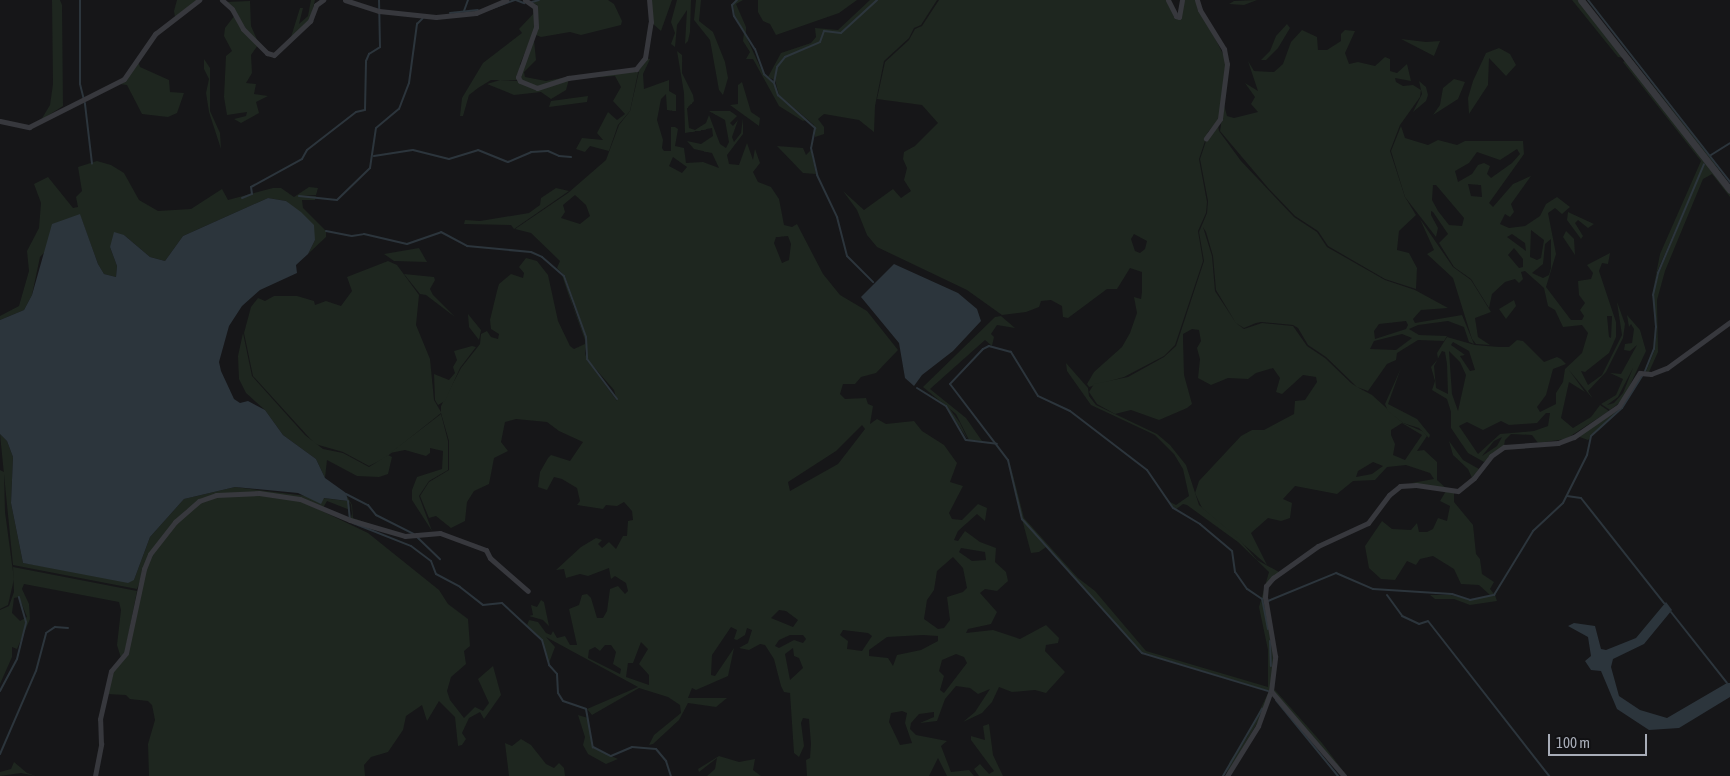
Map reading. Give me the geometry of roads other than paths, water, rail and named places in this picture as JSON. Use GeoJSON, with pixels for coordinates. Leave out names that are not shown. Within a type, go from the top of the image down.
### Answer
{"type":"FeatureCollection","features":[{"type":"Feature","properties":{"kind":"street"},"geometry":{"type":"LineString","coordinates":[[0,121],[29,127],[124,79],[155,34],[199,0]]}},
{"type":"Feature","properties":{"kind":"street"},"geometry":{"type":"LineString","coordinates":[[222,0],[243,29],[267,53],[274,55],[306,26],[323,0]]}},
{"type":"Feature","properties":{"kind":"street"},"geometry":{"type":"LineString","coordinates":[[345,0],[379,11],[436,17],[476,13],[506,0]]}},
{"type":"Feature","properties":{"kind":"street"},"geometry":{"type":"LineString","coordinates":[[525,0],[534,7],[536,27],[518,77],[520,81],[537,88],[568,78],[636,69],[645,58],[651,22],[649,0]]}},
{"type":"Feature","properties":{"kind":"street"},"geometry":{"type":"LineString","coordinates":[[1168,0],[1176,16],[1179,17],[1182,0]]}},
{"type":"Feature","properties":{"kind":"street"},"geometry":{"type":"LineString","coordinates":[[1197,0],[1224,49],[1227,64],[1220,119],[1206,138]]}},
{"type":"Feature","properties":{"kind":"street"},"geometry":{"type":"LineString","coordinates":[[1581,0],[1730,190]]}},
{"type":"Feature","properties":{"kind":"street"},"geometry":{"type":"LineString","coordinates":[[1227,776],[1263,715],[1271,691],[1275,656],[1265,597],[1266,586],[1273,578],[1318,546],[1368,523],[1389,495],[1400,486],[1416,484],[1458,491],[1474,478],[1491,456],[1504,447],[1562,442],[1574,438],[1619,406],[1640,373],[1644,374],[1667,368],[1730,322]]}},
{"type":"Feature","properties":{"kind":"street"},"geometry":{"type":"LineString","coordinates":[[95,776],[101,744],[100,720],[111,671],[126,653],[144,569],[150,554],[175,522],[200,501],[224,494],[259,492],[300,499],[350,520],[405,536],[440,533],[486,550],[490,558],[528,592]]}},
{"type":"Feature","properties":{"kind":"street"},"geometry":{"type":"LineString","coordinates":[[1271,691],[1344,776]]}},
{"type":"Feature","properties":{"kind":"waterway"},"geometry":{"type":"LineString","coordinates":[[80,0],[80,84],[85,104],[92,164]]}},
{"type":"Feature","properties":{"kind":"waterway"},"geometry":{"type":"LineString","coordinates":[[242,198],[252,194],[251,187],[302,159],[307,150],[356,112],[365,110],[366,61],[369,54],[380,47],[379,0]]}},
{"type":"Feature","properties":{"kind":"waterway"},"geometry":{"type":"LineString","coordinates":[[464,11],[468,0]]}},
{"type":"Feature","properties":{"kind":"waterway"},"geometry":{"type":"LineString","coordinates":[[490,9],[515,0]]}},
{"type":"Feature","properties":{"kind":"waterway"},"geometry":{"type":"LineString","coordinates":[[516,0],[524,3]]}},
{"type":"Feature","properties":{"kind":"waterway"},"geometry":{"type":"LineString","coordinates":[[532,2],[539,0]]}},
{"type":"Feature","properties":{"kind":"waterway"},"geometry":{"type":"LineString","coordinates":[[737,0],[732,5],[734,16],[755,49],[764,74],[774,83],[778,95],[815,128],[811,148],[817,175],[837,217],[847,256],[873,282]]}},
{"type":"Feature","properties":{"kind":"waterway"},"geometry":{"type":"LineString","coordinates":[[774,83],[777,67],[785,57],[820,42],[824,31],[841,33],[877,0]]}},
{"type":"Feature","properties":{"kind":"waterway"},"geometry":{"type":"LineString","coordinates":[[1588,0],[1730,182]]}},
{"type":"Feature","properties":{"kind":"waterway"},"geometry":{"type":"LineString","coordinates":[[450,13],[478,10]]}},
{"type":"Feature","properties":{"kind":"waterway"},"geometry":{"type":"LineString","coordinates":[[299,196],[337,200],[370,168],[376,128],[399,109],[409,83],[417,24],[423,18]]}},
{"type":"Feature","properties":{"kind":"waterway"},"geometry":{"type":"LineString","coordinates":[[1711,155],[1730,143]]}},
{"type":"Feature","properties":{"kind":"waterway"},"geometry":{"type":"LineString","coordinates":[[374,156],[413,150],[449,159],[478,150],[508,162],[531,152],[548,151],[559,156],[571,157]]}},
{"type":"Feature","properties":{"kind":"waterway"},"geometry":{"type":"LineString","coordinates":[[1645,371],[1654,349],[1656,327],[1653,295],[1658,273],[1704,164]]}},
{"type":"Feature","properties":{"kind":"waterway"},"geometry":{"type":"LineString","coordinates":[[326,231],[352,236],[364,234],[407,244],[441,232],[467,246],[531,252],[542,257],[564,276],[586,337],[587,359],[617,399]]}},
{"type":"Feature","properties":{"kind":"waterway"},"geometry":{"type":"LineString","coordinates":[[1268,629],[1262,599],[1247,589],[1235,572],[1232,551],[1200,524],[1173,508],[1147,470],[1070,411],[1038,396],[1011,352],[989,346],[983,349],[950,384],[1008,460],[1022,519],[1142,653],[1268,691]]}},
{"type":"Feature","properties":{"kind":"waterway"},"geometry":{"type":"LineString","coordinates":[[1268,601],[1336,573],[1373,589],[1452,594],[1470,600],[1494,595],[1533,531],[1563,503],[1587,455],[1591,436],[1622,408],[1643,375]]}},
{"type":"Feature","properties":{"kind":"waterway"},"geometry":{"type":"LineString","coordinates":[[917,388],[946,406],[966,440],[997,444]]}},
{"type":"Feature","properties":{"kind":"waterway"},"geometry":{"type":"LineString","coordinates":[[346,494],[368,505],[376,515],[414,534]]}},
{"type":"Feature","properties":{"kind":"waterway"},"geometry":{"type":"LineString","coordinates":[[1567,496],[1581,498],[1664,603]]}},
{"type":"Feature","properties":{"kind":"waterway"},"geometry":{"type":"LineString","coordinates":[[348,501],[350,520]]}},
{"type":"Feature","properties":{"kind":"waterway"},"geometry":{"type":"LineString","coordinates":[[353,523],[411,546],[431,561],[436,574],[460,587],[483,605],[502,603],[542,640],[549,665],[557,674],[558,693],[563,701],[586,709],[593,747],[611,756],[632,747],[656,749],[666,761],[671,776]]}},
{"type":"Feature","properties":{"kind":"waterway"},"geometry":{"type":"LineString","coordinates":[[417,537],[440,559]]}},
{"type":"Feature","properties":{"kind":"waterway"},"geometry":{"type":"LineString","coordinates":[[1387,595],[1402,616],[1419,624],[1428,621],[1549,776]]}},
{"type":"Feature","properties":{"kind":"waterway"},"geometry":{"type":"LineString","coordinates":[[0,691],[17,659],[26,622],[19,597]]}},
{"type":"Feature","properties":{"kind":"waterway"},"geometry":{"type":"LineString","coordinates":[[1671,612],[1727,683]]}},
{"type":"Feature","properties":{"kind":"waterway"},"geometry":{"type":"LineString","coordinates":[[0,754],[36,671],[46,633],[55,627],[68,628]]}},
{"type":"Feature","properties":{"kind":"waterway"},"geometry":{"type":"LineString","coordinates":[[1270,641],[1271,666]]}},
{"type":"Feature","properties":{"kind":"waterway"},"geometry":{"type":"LineString","coordinates":[[1276,700],[1338,776]]}},
{"type":"Feature","properties":{"kind":"waterway"},"geometry":{"type":"LineString","coordinates":[[1223,776],[1262,709]]}}]}
